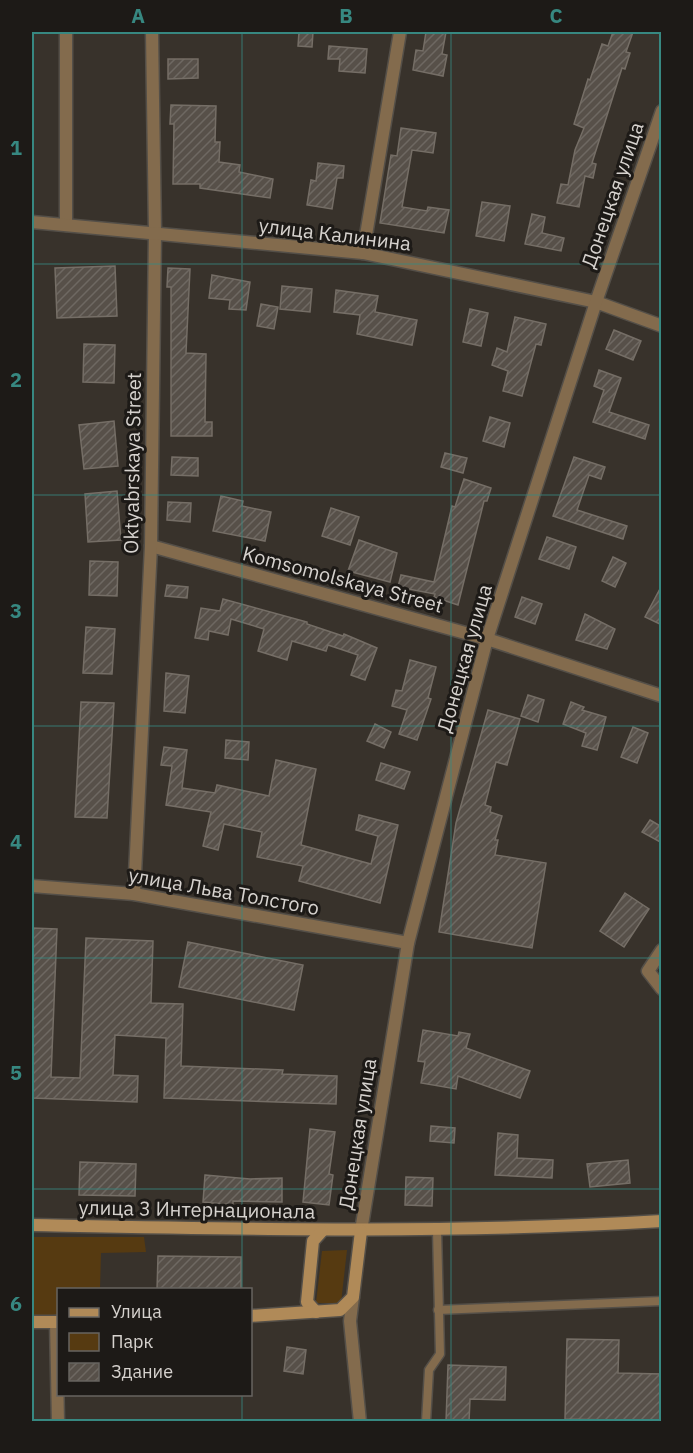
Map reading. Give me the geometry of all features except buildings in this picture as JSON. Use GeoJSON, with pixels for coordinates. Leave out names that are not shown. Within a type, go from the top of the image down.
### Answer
{"type":"FeatureCollection","features":[{"type":"Feature","properties":{"kind":"main road","name":"улица 3 Интернационала"},"geometry":{"type":"LineString","coordinates":[[32,1225],[361,1231],[662,1221]]}},
{"type":"Feature","properties":{"kind":"main road"},"geometry":{"type":"LineString","coordinates":[[316,1312],[307,1302],[313,1241],[322,1231]]}},
{"type":"Feature","properties":{"kind":"main road"},"geometry":{"type":"LineString","coordinates":[[252,1316],[340,1310],[352,1297],[361,1231]]}},
{"type":"Feature","properties":{"kind":"main road"},"geometry":{"type":"LineString","coordinates":[[32,1322],[57,1322]]}},
{"type":"Feature","properties":{"kind":"street"},"geometry":{"type":"LineString","coordinates":[[66,32],[66,225]]}},
{"type":"Feature","properties":{"kind":"street","name":"Oktyabrskaya Street"},"geometry":{"type":"LineString","coordinates":[[134,894],[151,546],[155,233],[152,32]]}},
{"type":"Feature","properties":{"kind":"street"},"geometry":{"type":"LineString","coordinates":[[363,253],[400,32]]}},
{"type":"Feature","properties":{"kind":"street","name":"Донецкая улица"},"geometry":{"type":"LineString","coordinates":[[361,1231],[408,943],[487,639],[596,302],[662,111]]}},
{"type":"Feature","properties":{"kind":"street","name":"улица Калинина"},"geometry":{"type":"LineString","coordinates":[[32,222],[363,253],[596,302],[662,326]]}},
{"type":"Feature","properties":{"kind":"street","name":"Komsomolskaya Street"},"geometry":{"type":"LineString","coordinates":[[151,546],[487,639],[662,696]]}},
{"type":"Feature","properties":{"kind":"street","name":"улица Льва Толстого"},"geometry":{"type":"LineString","coordinates":[[32,886],[134,894],[408,943]]}},
{"type":"Feature","properties":{"kind":"street"},"geometry":{"type":"LineString","coordinates":[[662,950],[648,971],[662,988]]}},
{"type":"Feature","properties":{"kind":"street"},"geometry":{"type":"LineString","coordinates":[[352,1297],[350,1321],[360,1422]]}},
{"type":"Feature","properties":{"kind":"street"},"geometry":{"type":"LineString","coordinates":[[340,1310],[350,1321]]}},
{"type":"Feature","properties":{"kind":"street"},"geometry":{"type":"LineString","coordinates":[[58,1396],[58,1422]]}},
{"type":"Feature","properties":{"kind":"lane"},"geometry":{"type":"LineString","coordinates":[[426,1422],[429,1370],[440,1354],[437,1230]]}},
{"type":"Feature","properties":{"kind":"lane"},"geometry":{"type":"LineString","coordinates":[[438,1310],[662,1301]]}},
{"type":"Feature","properties":{"kind":"green space"},"geometry":{"type":"Polygon","coordinates":[[[32,1237],[144,1237],[146,1252],[101,1253],[100,1288],[57,1288],[57,1315],[32,1315],[32,1237]]]}},
{"type":"Feature","properties":{"kind":"green space"},"geometry":{"type":"Polygon","coordinates":[[[347,1250],[341,1303],[316,1303],[322,1251],[347,1250]]]}}]}
